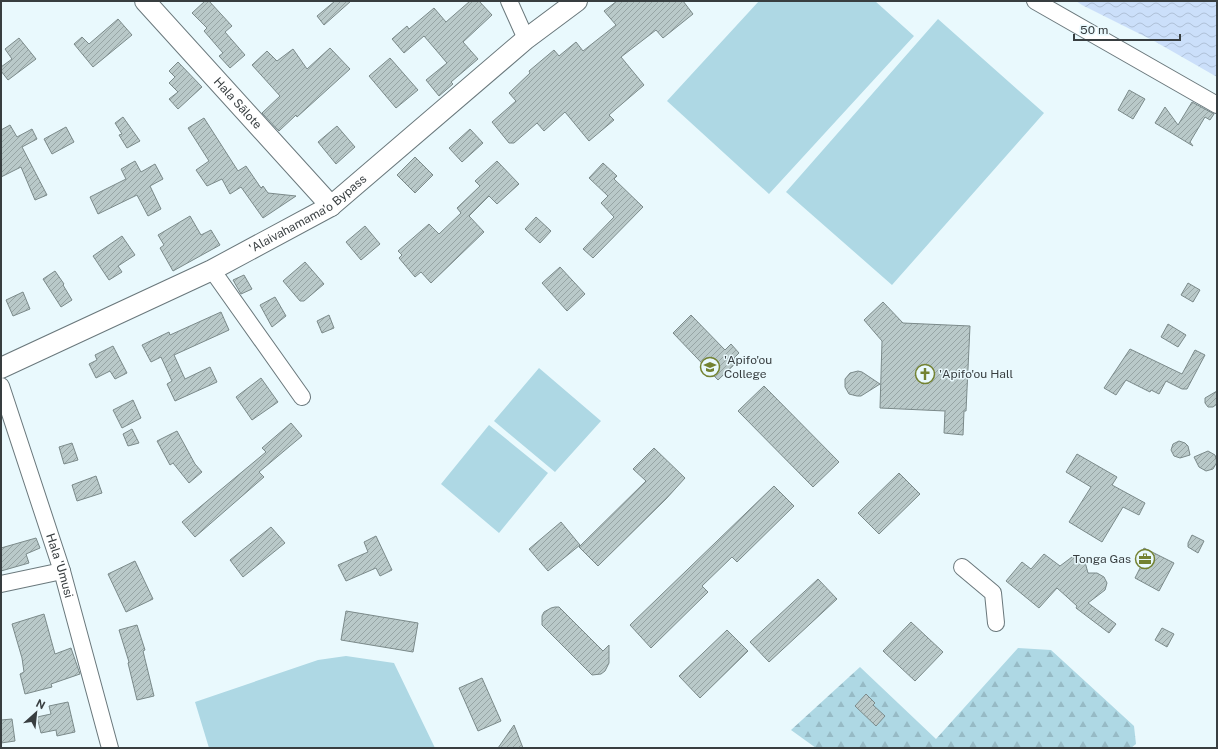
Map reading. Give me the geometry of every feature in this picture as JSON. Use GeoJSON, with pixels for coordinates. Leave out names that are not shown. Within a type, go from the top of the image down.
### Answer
{"type":"FeatureCollection","features":[{"type":"Feature","properties":{"kind":"main road","name":"Hala Sālote"},"geometry":{"type":"LineString","coordinates":[[145,1],[331,206]]}},
{"type":"Feature","properties":{"kind":"main road","name":"'Alaivahamama'o Bypass"},"geometry":{"type":"LineString","coordinates":[[1,368],[212,270],[331,206],[526,40],[577,1]]}},
{"type":"Feature","properties":{"kind":"street"},"geometry":{"type":"LineString","coordinates":[[509,1],[526,40]]}},
{"type":"Feature","properties":{"kind":"street"},"geometry":{"type":"LineString","coordinates":[[1035,1],[1217,105]]}},
{"type":"Feature","properties":{"kind":"street"},"geometry":{"type":"LineString","coordinates":[[212,270],[302,397]]}},
{"type":"Feature","properties":{"kind":"street","name":"Hala 'Umusi"},"geometry":{"type":"LineString","coordinates":[[1,386],[62,571],[111,748]]}},
{"type":"Feature","properties":{"kind":"street"},"geometry":{"type":"LineString","coordinates":[[962,567],[993,593],[996,623]]}},
{"type":"Feature","properties":{"kind":"street"},"geometry":{"type":"LineString","coordinates":[[1,584],[62,571]]}},
{"type":"Feature","properties":{"kind":"green space"},"geometry":{"type":"Polygon","coordinates":[[[759,1],[875,1],[914,36],[769,194],[667,101],[759,1]]]}},
{"type":"Feature","properties":{"kind":"green space"},"geometry":{"type":"Polygon","coordinates":[[[938,19],[1044,113],[892,285],[786,192],[938,19]]]}},
{"type":"Feature","properties":{"kind":"green space"},"geometry":{"type":"Polygon","coordinates":[[[539,368],[601,421],[555,472],[494,421],[539,368]]]}},
{"type":"Feature","properties":{"kind":"green space"},"geometry":{"type":"Polygon","coordinates":[[[489,425],[548,473],[499,533],[441,484],[489,425]]]}},
{"type":"Feature","properties":{"kind":"green space"},"geometry":{"type":"Polygon","coordinates":[[[1018,648],[1051,650],[1134,726],[1136,744],[1131,748],[816,748],[791,730],[860,667],[936,739],[1018,648]]]}},
{"type":"Feature","properties":{"kind":"green space"},"geometry":{"type":"Polygon","coordinates":[[[346,656],[394,663],[435,748],[209,748],[195,702],[318,660],[346,656]]]}},
{"type":"Feature","properties":{"kind":"water"},"geometry":{"type":"Polygon","coordinates":[[[1076,1],[1217,1],[1217,77],[1156,42],[1076,1]]]}},
{"type":"Feature","properties":{"kind":"building"},"geometry":{"type":"Polygon","coordinates":[[[205,1],[209,1],[232,26],[225,32],[245,55],[230,68],[219,56],[223,53],[204,31],[207,28],[192,13],[205,1]]]}},
{"type":"Feature","properties":{"kind":"building"},"geometry":{"type":"Polygon","coordinates":[[[335,1],[351,1],[324,25],[317,16],[335,1]]]}},
{"type":"Feature","properties":{"kind":"building"},"geometry":{"type":"Polygon","coordinates":[[[470,1],[479,1],[492,15],[463,42],[478,59],[451,82],[453,84],[439,96],[426,80],[447,63],[424,36],[404,53],[392,39],[407,26],[409,29],[434,8],[446,22],[470,1]]]}},
{"type":"Feature","properties":{"kind":"building"},"geometry":{"type":"Polygon","coordinates":[[[617,1],[683,1],[693,14],[663,38],[656,30],[621,57],[644,85],[609,115],[614,120],[589,141],[565,112],[544,131],[537,123],[514,143],[509,143],[492,122],[516,101],[509,93],[530,73],[529,71],[554,50],[559,56],[576,42],[583,51],[616,25],[604,11],[617,1]]]}},
{"type":"Feature","properties":{"kind":"building"},"geometry":{"type":"Polygon","coordinates":[[[118,19],[132,35],[93,67],[74,44],[82,37],[89,44],[118,19]]]}},
{"type":"Feature","properties":{"kind":"building"},"geometry":{"type":"Polygon","coordinates":[[[19,38],[36,59],[8,80],[1,71],[1,67],[12,59],[5,49],[19,38]]]}},
{"type":"Feature","properties":{"kind":"building"},"geometry":{"type":"Polygon","coordinates":[[[330,48],[350,69],[297,117],[296,115],[279,131],[262,113],[280,96],[252,65],[267,51],[277,61],[293,49],[307,69],[330,48]]]}},
{"type":"Feature","properties":{"kind":"building"},"geometry":{"type":"Polygon","coordinates":[[[390,58],[418,90],[396,108],[369,76],[390,58]]]}},
{"type":"Feature","properties":{"kind":"building"},"geometry":{"type":"Polygon","coordinates":[[[178,62],[202,87],[178,109],[169,99],[178,92],[169,83],[175,77],[169,71],[178,62]]]}},
{"type":"Feature","properties":{"kind":"building"},"geometry":{"type":"Polygon","coordinates":[[[1129,90],[1145,99],[1133,119],[1118,110],[1129,90]]]}},
{"type":"Feature","properties":{"kind":"building"},"geometry":{"type":"Polygon","coordinates":[[[1192,102],[1214,114],[1210,120],[1205,117],[1190,142],[1193,146],[1155,123],[1165,107],[1178,125],[1192,102]]]}},
{"type":"Feature","properties":{"kind":"building"},"geometry":{"type":"Polygon","coordinates":[[[123,117],[140,141],[127,148],[119,135],[122,134],[115,123],[123,117]]]}},
{"type":"Feature","properties":{"kind":"building"},"geometry":{"type":"Polygon","coordinates":[[[204,118],[238,171],[246,166],[261,188],[263,186],[268,193],[296,196],[263,218],[241,187],[230,194],[222,179],[207,186],[196,170],[209,161],[188,128],[204,118]]]}},
{"type":"Feature","properties":{"kind":"building"},"geometry":{"type":"Polygon","coordinates":[[[10,125],[17,137],[32,129],[37,139],[22,147],[47,195],[35,200],[21,167],[1,177],[1,130],[10,125]]]}},
{"type":"Feature","properties":{"kind":"building"},"geometry":{"type":"Polygon","coordinates":[[[337,126],[355,147],[336,164],[318,142],[337,126]]]}},
{"type":"Feature","properties":{"kind":"building"},"geometry":{"type":"Polygon","coordinates":[[[66,127],[74,142],[52,154],[44,139],[66,127]]]}},
{"type":"Feature","properties":{"kind":"building"},"geometry":{"type":"Polygon","coordinates":[[[470,129],[483,143],[462,162],[449,148],[470,129]]]}},
{"type":"Feature","properties":{"kind":"building"},"geometry":{"type":"Polygon","coordinates":[[[415,157],[433,175],[415,193],[397,175],[415,157]]]}},
{"type":"Feature","properties":{"kind":"building"},"geometry":{"type":"Polygon","coordinates":[[[135,161],[141,172],[155,164],[163,179],[150,186],[161,209],[148,216],[137,195],[98,214],[90,197],[126,179],[121,169],[135,161]]]}},
{"type":"Feature","properties":{"kind":"building"},"geometry":{"type":"Polygon","coordinates":[[[497,161],[519,184],[497,204],[489,196],[469,216],[484,232],[431,283],[421,272],[415,277],[399,258],[402,255],[398,251],[429,224],[439,234],[461,213],[457,208],[480,186],[475,181],[497,161]]]}},
{"type":"Feature","properties":{"kind":"building"},"geometry":{"type":"Polygon","coordinates":[[[603,163],[617,176],[614,179],[643,207],[593,258],[583,249],[614,217],[601,203],[608,196],[589,178],[603,163]]]}},
{"type":"Feature","properties":{"kind":"building"},"geometry":{"type":"Polygon","coordinates":[[[190,216],[201,235],[211,230],[220,245],[173,271],[160,248],[164,245],[158,235],[190,216]]]}},
{"type":"Feature","properties":{"kind":"building"},"geometry":{"type":"Polygon","coordinates":[[[536,217],[551,231],[540,243],[525,229],[536,217]]]}},
{"type":"Feature","properties":{"kind":"building"},"geometry":{"type":"Polygon","coordinates":[[[365,226],[380,244],[361,260],[346,242],[365,226]]]}},
{"type":"Feature","properties":{"kind":"building"},"geometry":{"type":"Polygon","coordinates":[[[122,236],[135,255],[118,266],[122,272],[109,280],[93,256],[122,236]]]}},
{"type":"Feature","properties":{"kind":"building"},"geometry":{"type":"Polygon","coordinates":[[[305,262],[324,284],[304,301],[300,301],[283,281],[305,262]]]}},
{"type":"Feature","properties":{"kind":"building"},"geometry":{"type":"Polygon","coordinates":[[[560,267],[585,294],[567,311],[542,283],[560,267]]]}},
{"type":"Feature","properties":{"kind":"building"},"geometry":{"type":"Polygon","coordinates":[[[55,271],[72,300],[61,307],[43,279],[55,271]]]}},
{"type":"Feature","properties":{"kind":"building"},"geometry":{"type":"Polygon","coordinates":[[[244,275],[252,289],[241,294],[233,280],[244,275]]]}},
{"type":"Feature","properties":{"kind":"building"},"geometry":{"type":"Polygon","coordinates":[[[1188,283],[1200,290],[1193,302],[1181,295],[1188,283]]]}},
{"type":"Feature","properties":{"kind":"building"},"geometry":{"type":"Polygon","coordinates":[[[23,292],[30,309],[13,316],[6,300],[23,292]]]}},
{"type":"Feature","properties":{"kind":"building"},"geometry":{"type":"Polygon","coordinates":[[[275,297],[286,316],[272,327],[260,305],[275,297]]]}},
{"type":"Feature","properties":{"kind":"building","name":"'Apifo'ou Hall"},"geometry":{"type":"Polygon","coordinates":[[[883,302],[903,323],[970,326],[966,411],[964,411],[963,435],[944,433],[945,411],[880,408],[882,341],[864,320],[883,302]]]}},
{"type":"Feature","properties":{"kind":"building"},"geometry":{"type":"Polygon","coordinates":[[[221,312],[229,330],[174,355],[185,379],[210,367],[217,382],[175,401],[167,384],[172,381],[161,357],[151,362],[142,345],[169,332],[170,335],[221,312]]]}},
{"type":"Feature","properties":{"kind":"building"},"geometry":{"type":"Polygon","coordinates":[[[329,315],[334,328],[322,333],[317,321],[329,315]]]}},
{"type":"Feature","properties":{"kind":"building"},"geometry":{"type":"Polygon","coordinates":[[[691,315],[725,350],[731,344],[739,353],[734,358],[737,362],[718,380],[673,333],[691,315]]]}},
{"type":"Feature","properties":{"kind":"building"},"geometry":{"type":"Polygon","coordinates":[[[1168,324],[1186,335],[1178,347],[1161,337],[1168,324]]]}},
{"type":"Feature","properties":{"kind":"building"},"geometry":{"type":"Polygon","coordinates":[[[113,346],[127,373],[115,379],[110,371],[96,378],[89,364],[97,360],[95,355],[113,346]]]}},
{"type":"Feature","properties":{"kind":"building"},"geometry":{"type":"Polygon","coordinates":[[[1130,349],[1182,374],[1195,350],[1205,355],[1187,389],[1182,389],[1166,381],[1159,394],[1151,390],[1150,392],[1126,380],[1116,395],[1104,388],[1130,349]]]}},
{"type":"Feature","properties":{"kind":"building"},"geometry":{"type":"Polygon","coordinates":[[[858,371],[880,384],[861,396],[849,394],[845,387],[845,379],[850,373],[858,371]]]}},
{"type":"Feature","properties":{"kind":"building"},"geometry":{"type":"Polygon","coordinates":[[[261,378],[278,402],[252,420],[236,397],[261,378]]]}},
{"type":"Feature","properties":{"kind":"building"},"geometry":{"type":"Polygon","coordinates":[[[764,386],[839,462],[813,487],[738,411],[764,386]]]}},
{"type":"Feature","properties":{"kind":"building"},"geometry":{"type":"Polygon","coordinates":[[[1217,391],[1217,404],[1213,407],[1208,407],[1205,403],[1205,398],[1217,391]]]}},
{"type":"Feature","properties":{"kind":"building"},"geometry":{"type":"Polygon","coordinates":[[[133,400],[141,418],[122,428],[113,410],[133,400]]]}},
{"type":"Feature","properties":{"kind":"building"},"geometry":{"type":"Polygon","coordinates":[[[291,423],[302,436],[259,472],[264,477],[195,537],[182,522],[266,452],[262,448],[291,423]]]}},
{"type":"Feature","properties":{"kind":"building"},"geometry":{"type":"Polygon","coordinates":[[[132,429],[139,443],[128,446],[123,434],[132,429]]]}},
{"type":"Feature","properties":{"kind":"building"},"geometry":{"type":"Polygon","coordinates":[[[177,431],[195,464],[202,472],[189,483],[173,463],[170,465],[157,441],[177,431]]]}},
{"type":"Feature","properties":{"kind":"building"},"geometry":{"type":"Polygon","coordinates":[[[1179,441],[1188,446],[1190,455],[1180,458],[1174,456],[1171,450],[1173,444],[1179,441]]]}},
{"type":"Feature","properties":{"kind":"building"},"geometry":{"type":"Polygon","coordinates":[[[72,443],[78,460],[64,464],[59,447],[72,443]]]}},
{"type":"Feature","properties":{"kind":"building"},"geometry":{"type":"Polygon","coordinates":[[[654,448],[685,478],[666,499],[598,566],[579,547],[646,481],[633,469],[654,448]]]}},
{"type":"Feature","properties":{"kind":"building"},"geometry":{"type":"Polygon","coordinates":[[[1208,451],[1215,455],[1217,462],[1213,469],[1206,471],[1199,467],[1194,457],[1208,451]]]}},
{"type":"Feature","properties":{"kind":"building"},"geometry":{"type":"Polygon","coordinates":[[[1077,454],[1117,477],[1112,485],[1145,503],[1139,515],[1123,507],[1102,542],[1069,522],[1091,487],[1066,472],[1077,454]]]}},
{"type":"Feature","properties":{"kind":"building"},"geometry":{"type":"Polygon","coordinates":[[[899,473],[920,494],[879,534],[858,513],[899,473]]]}},
{"type":"Feature","properties":{"kind":"building"},"geometry":{"type":"Polygon","coordinates":[[[96,476],[102,493],[77,501],[72,485],[96,476]]]}},
{"type":"Feature","properties":{"kind":"building"},"geometry":{"type":"Polygon","coordinates":[[[774,486],[794,506],[737,562],[732,557],[702,586],[708,592],[651,648],[630,625],[774,486]]]}},
{"type":"Feature","properties":{"kind":"building"},"geometry":{"type":"Polygon","coordinates":[[[561,522],[580,545],[548,571],[529,549],[561,522]]]}},
{"type":"Feature","properties":{"kind":"building"},"geometry":{"type":"Polygon","coordinates":[[[271,527],[285,543],[243,577],[230,560],[271,527]]]}},
{"type":"Feature","properties":{"kind":"building"},"geometry":{"type":"Polygon","coordinates":[[[1192,535],[1204,541],[1198,553],[1188,547],[1188,543],[1192,535]]]}},
{"type":"Feature","properties":{"kind":"building"},"geometry":{"type":"Polygon","coordinates":[[[376,536],[392,570],[380,576],[376,568],[346,581],[338,565],[368,552],[364,542],[376,536]]]}},
{"type":"Feature","properties":{"kind":"building"},"geometry":{"type":"Polygon","coordinates":[[[36,538],[40,548],[26,554],[29,563],[1,571],[1,548],[36,538]]]}},
{"type":"Feature","properties":{"kind":"building"},"geometry":{"type":"Polygon","coordinates":[[[1144,548],[1174,563],[1159,591],[1135,578],[1142,564],[1137,561],[1144,548]]]}},
{"type":"Feature","properties":{"kind":"building"},"geometry":{"type":"Polygon","coordinates":[[[1044,554],[1060,566],[1072,557],[1079,557],[1085,562],[1088,573],[1097,573],[1104,577],[1107,583],[1105,590],[1088,603],[1116,624],[1109,633],[1076,608],[1077,606],[1057,588],[1039,608],[1006,581],[1022,562],[1031,569],[1044,554]]]}},
{"type":"Feature","properties":{"kind":"building"},"geometry":{"type":"Polygon","coordinates":[[[135,561],[153,599],[126,612],[108,574],[135,561]]]}},
{"type":"Feature","properties":{"kind":"building"},"geometry":{"type":"Polygon","coordinates":[[[818,579],[837,599],[769,662],[750,642],[818,579]]]}},
{"type":"Feature","properties":{"kind":"building"},"geometry":{"type":"Polygon","coordinates":[[[555,607],[559,607],[603,651],[609,645],[609,663],[605,671],[601,674],[592,675],[542,625],[542,616],[544,612],[555,607]]]}},
{"type":"Feature","properties":{"kind":"building"},"geometry":{"type":"Polygon","coordinates":[[[346,611],[418,623],[413,652],[341,640],[346,611]]]}},
{"type":"Feature","properties":{"kind":"building"},"geometry":{"type":"Polygon","coordinates":[[[44,614],[55,654],[71,648],[80,674],[51,684],[52,687],[25,694],[20,674],[24,672],[22,658],[12,624],[44,614]]]}},
{"type":"Feature","properties":{"kind":"building"},"geometry":{"type":"Polygon","coordinates":[[[911,622],[943,652],[915,681],[883,651],[911,622]]]}},
{"type":"Feature","properties":{"kind":"building"},"geometry":{"type":"Polygon","coordinates":[[[137,625],[145,650],[143,651],[154,696],[137,700],[129,662],[119,630],[137,625]]]}},
{"type":"Feature","properties":{"kind":"building"},"geometry":{"type":"Polygon","coordinates":[[[1162,628],[1174,634],[1167,647],[1155,640],[1162,628]]]}},
{"type":"Feature","properties":{"kind":"building"},"geometry":{"type":"Polygon","coordinates":[[[727,630],[748,651],[700,698],[679,676],[727,630]]]}},
{"type":"Feature","properties":{"kind":"building"},"geometry":{"type":"Polygon","coordinates":[[[482,678],[501,721],[478,731],[459,688],[482,678]]]}},
{"type":"Feature","properties":{"kind":"building"},"geometry":{"type":"Polygon","coordinates":[[[866,694],[875,703],[873,705],[885,716],[876,726],[855,706],[866,694]]]}},
{"type":"Feature","properties":{"kind":"building"},"geometry":{"type":"Polygon","coordinates":[[[68,702],[75,732],[57,736],[56,730],[41,733],[37,717],[51,714],[49,706],[68,702]]]}},
{"type":"Feature","properties":{"kind":"building"},"geometry":{"type":"Polygon","coordinates":[[[12,719],[15,741],[1,743],[1,720],[12,719]]]}},
{"type":"Feature","properties":{"kind":"building"},"geometry":{"type":"Polygon","coordinates":[[[514,725],[523,748],[498,748],[514,725]]]}},
{"type":"Feature","properties":{"kind":"place","name":"'Apifo'ou College"},"geometry":{"type":"Point","coordinates":[710,367]}},
{"type":"Feature","properties":{"kind":"place","name":"'Apifo'ou Hall"},"geometry":{"type":"Point","coordinates":[925,374]}},
{"type":"Feature","properties":{"kind":"place","name":"Tonga Gas"},"geometry":{"type":"Point","coordinates":[1145,559]}}]}
